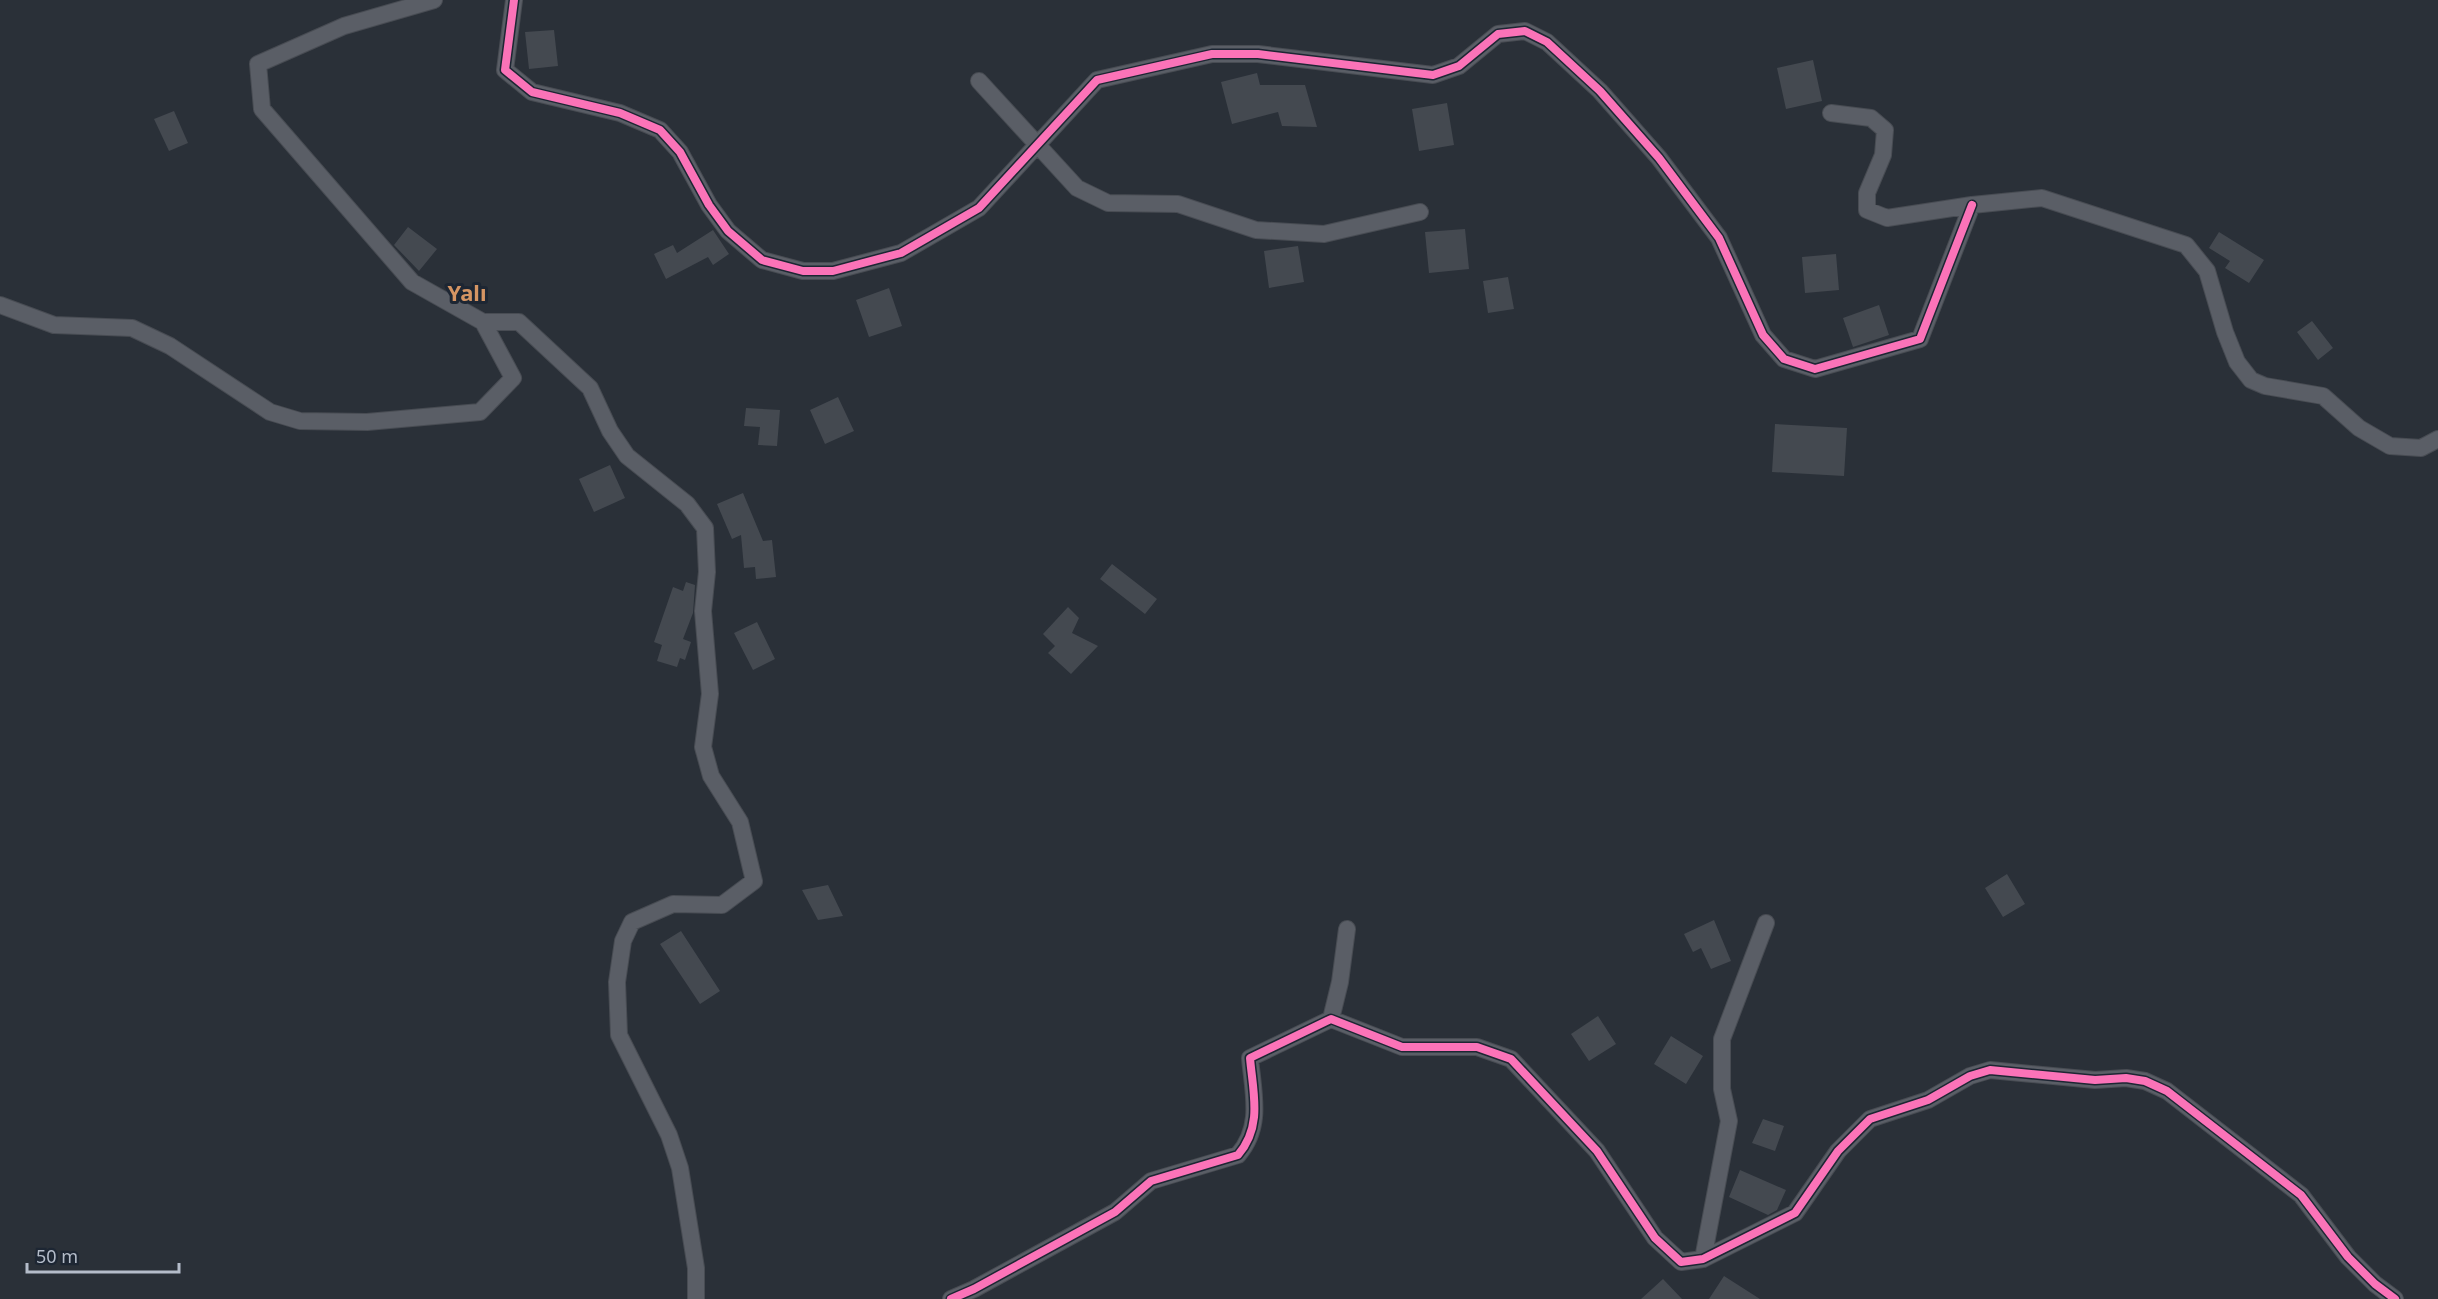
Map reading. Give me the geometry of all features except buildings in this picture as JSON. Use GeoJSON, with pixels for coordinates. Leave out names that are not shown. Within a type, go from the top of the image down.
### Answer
{"type":"FeatureCollection","features":[{"type":"Feature","properties":{"kind":"street"},"geometry":{"type":"LineString","coordinates":[[434,0],[344,26],[258,64],[262,109],[412,282],[483,322],[519,322],[590,388],[610,431],[627,456],[687,504],[705,528],[707,572],[703,611],[710,694],[703,747],[711,776],[740,822],[754,881],[722,905],[673,904],[632,922],[623,941],[617,982],[618,1035],[669,1136],[680,1168],[696,1268],[696,1299]]}},
{"type":"Feature","properties":{"kind":"street"},"geometry":{"type":"LineString","coordinates":[[514,0],[505,70],[532,92],[620,113],[660,130],[680,152],[709,205],[728,231],[762,260],[803,271],[833,271],[902,253],[979,208],[1097,80],[1212,54],[1258,54],[1433,75],[1459,66],[1498,34],[1525,31],[1547,42],[1600,91],[1659,158],[1719,238],[1763,335],[1784,359],[1815,369],[1920,339],[1972,205]]}},
{"type":"Feature","properties":{"kind":"street"},"geometry":{"type":"LineString","coordinates":[[979,81],[1077,188],[1108,202],[1178,204],[1256,230],[1324,234],[1420,212]]}},
{"type":"Feature","properties":{"kind":"street"},"geometry":{"type":"LineString","coordinates":[[1831,113],[1871,118],[1884,130],[1883,155],[1867,193],[1867,210],[1887,218],[1972,205],[2042,198],[2186,245],[2207,271],[2225,332],[2237,362],[2251,380],[2265,387],[2323,396],[2359,428],[2390,446],[2421,448],[2438,439]]}},
{"type":"Feature","properties":{"kind":"street"},"geometry":{"type":"LineString","coordinates":[[0,305],[54,325],[132,328],[170,346],[270,412],[300,420],[367,422],[480,412],[513,378],[483,322]]}},
{"type":"Feature","properties":{"kind":"street"},"geometry":{"type":"LineString","coordinates":[[1702,1259],[1729,1121],[1722,1089],[1722,1039],[1766,923]]}},
{"type":"Feature","properties":{"kind":"street"},"geometry":{"type":"LineString","coordinates":[[1331,1018],[1340,982],[1347,928]]}},
{"type":"Feature","properties":{"kind":"street"},"geometry":{"type":"LineString","coordinates":[[951,1299],[974,1289],[1114,1212],[1151,1180],[1238,1155],[1247,1144],[1256,1119],[1250,1058],[1331,1018],[1402,1047],[1477,1047],[1511,1059],[1597,1151],[1655,1238],[1681,1262],[1702,1259],[1795,1213],[1838,1151],[1870,1119],[1928,1100],[1970,1076],[1989,1070],[2095,1080],[2126,1078],[2145,1081],[2167,1091],[2301,1195],[2348,1257],[2375,1284],[2395,1299]]}},
{"type":"Feature","properties":{"kind":"cycle path"},"geometry":{"type":"LineString","coordinates":[[514,0],[505,70],[532,92],[620,113],[660,130],[680,152],[709,205],[728,231],[762,260],[803,271],[833,271],[901,253],[979,208],[1097,80],[1212,54],[1258,54],[1433,75],[1459,66],[1498,34],[1525,31],[1547,42],[1600,91],[1659,158],[1719,238],[1763,335],[1784,359],[1815,369],[1920,339],[1972,205]]}},
{"type":"Feature","properties":{"kind":"cycle path"},"geometry":{"type":"LineString","coordinates":[[951,1299],[974,1289],[1115,1212],[1151,1181],[1238,1155],[1246,1144],[1254,1121],[1250,1058],[1331,1019],[1402,1047],[1477,1047],[1511,1059],[1597,1151],[1655,1238],[1681,1262],[1703,1259],[1795,1213],[1838,1151],[1870,1119],[1928,1100],[1970,1076],[1990,1070],[2095,1080],[2126,1078],[2145,1081],[2167,1091],[2301,1195],[2348,1257],[2375,1284],[2395,1299]]}},
{"type":"Feature","properties":{"kind":"district","name":"Yalı"},"geometry":{"type":"Point","coordinates":[467,293]}}]}
